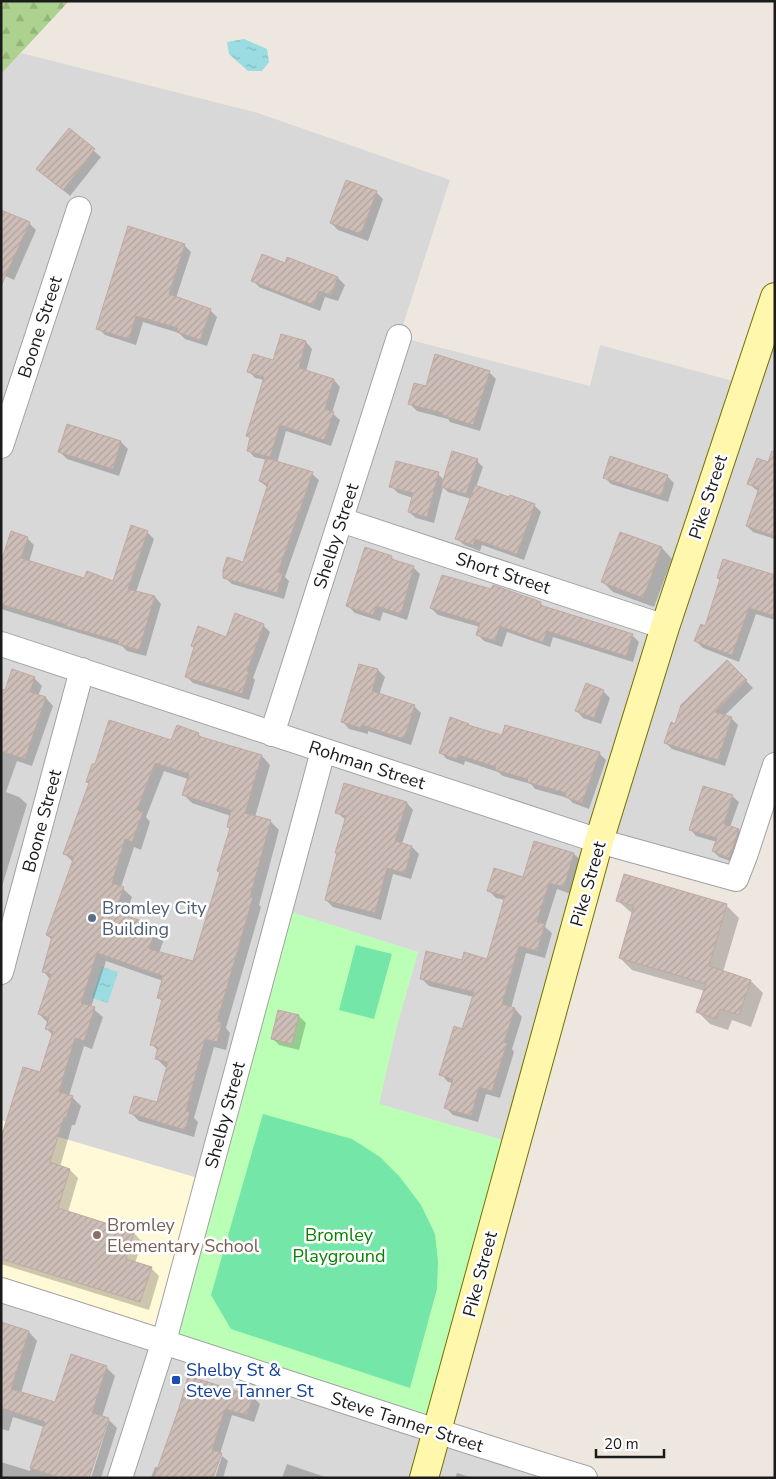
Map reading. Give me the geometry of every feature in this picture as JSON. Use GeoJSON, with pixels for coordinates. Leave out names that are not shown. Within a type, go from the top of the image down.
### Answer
{"type":"FeatureCollection","features":[{"type":"Feature","properties":{"kind":"main road","name":"Pike Street"},"geometry":{"type":"LineString","coordinates":[[424,1478],[599,841],[665,627],[775,297]]}},
{"type":"Feature","properties":{"kind":"street","name":"Boone Street"},"geometry":{"type":"LineString","coordinates":[[1,446],[80,209]]}},
{"type":"Feature","properties":{"kind":"street","name":"Shelby Street"},"geometry":{"type":"LineString","coordinates":[[272,734],[399,337]]}},
{"type":"Feature","properties":{"kind":"street","name":"Short Street"},"geometry":{"type":"LineString","coordinates":[[341,520],[665,627]]}},
{"type":"Feature","properties":{"kind":"street","name":"Rohman Street"},"geometry":{"type":"LineString","coordinates":[[1,644],[599,841],[736,879],[746,856],[775,765]]}},
{"type":"Feature","properties":{"kind":"street","name":"Boone Street"},"geometry":{"type":"LineString","coordinates":[[1,972],[82,670]]}},
{"type":"Feature","properties":{"kind":"street","name":"Shelby Street"},"geometry":{"type":"LineString","coordinates":[[120,1478],[164,1341],[323,751]]}},
{"type":"Feature","properties":{"kind":"street","name":"Steve Tanner Street"},"geometry":{"type":"LineString","coordinates":[[1,1290],[164,1341],[437,1432],[585,1478]]}},
{"type":"Feature","properties":{"kind":"shaded area"},"geometry":{"type":"Polygon","coordinates":[[[21,53],[258,113],[450,180],[399,337],[590,386],[600,345],[744,384],[775,338],[775,765],[736,879],[599,841],[516,1144],[379,1104],[396,1029],[418,952],[281,909],[164,1341],[585,1478],[1,1478],[1,74],[21,53]]]}},
{"type":"Feature","properties":{"kind":"shaded area","name":"Bromley Elementary School"},"geometry":{"type":"Polygon","coordinates":[[[1,1120],[208,1181],[164,1341],[1,1290],[1,1120]]]}},
{"type":"Feature","properties":{"kind":"green space"},"geometry":{"type":"Polygon","coordinates":[[[1,1],[69,1],[1,74],[1,1]]]}},
{"type":"Feature","properties":{"kind":"green space","name":"Bromley Playground"},"geometry":{"type":"Polygon","coordinates":[[[281,909],[418,952],[396,1029],[379,1104],[516,1144],[437,1432],[164,1341],[281,909]]]}},
{"type":"Feature","properties":{"kind":"green space"},"geometry":{"type":"Polygon","coordinates":[[[356,945],[392,954],[374,1019],[339,1010],[356,945]]]}},
{"type":"Feature","properties":{"kind":"green space"},"geometry":{"type":"Polygon","coordinates":[[[263,1114],[352,1139],[380,1157],[399,1176],[421,1205],[435,1234],[438,1261],[437,1289],[410,1388],[231,1329],[211,1295],[263,1114]]]}},
{"type":"Feature","properties":{"kind":"water"},"geometry":{"type":"Polygon","coordinates":[[[244,39],[267,49],[269,62],[262,71],[248,71],[229,54],[227,42],[244,39]]]}},
{"type":"Feature","properties":{"kind":"water"},"geometry":{"type":"Polygon","coordinates":[[[102,967],[118,972],[108,1003],[92,998],[102,967]]]}},
{"type":"Feature","properties":{"kind":"building"},"geometry":{"type":"Polygon","coordinates":[[[69,128],[95,149],[63,190],[36,169],[69,128]]]}},
{"type":"Feature","properties":{"kind":"building"},"geometry":{"type":"Polygon","coordinates":[[[346,180],[377,191],[361,234],[330,223],[346,180]]]}},
{"type":"Feature","properties":{"kind":"building"},"geometry":{"type":"Polygon","coordinates":[[[1,210],[30,222],[1,286],[1,210]]]}},
{"type":"Feature","properties":{"kind":"building"},"geometry":{"type":"Polygon","coordinates":[[[128,226],[185,244],[169,294],[211,309],[200,340],[177,332],[178,328],[136,316],[129,339],[96,329],[128,226]]]}},
{"type":"Feature","properties":{"kind":"building"},"geometry":{"type":"Polygon","coordinates":[[[262,254],[285,263],[287,257],[338,277],[331,295],[319,291],[313,305],[251,281],[262,254]]]}},
{"type":"Feature","properties":{"kind":"building"},"geometry":{"type":"Polygon","coordinates":[[[281,334],[306,341],[299,368],[334,379],[325,409],[334,412],[324,440],[280,425],[270,457],[247,451],[250,437],[246,436],[264,377],[247,372],[253,354],[273,360],[281,334]]]}},
{"type":"Feature","properties":{"kind":"building"},"geometry":{"type":"Polygon","coordinates":[[[435,354],[490,371],[473,425],[442,415],[443,413],[408,404],[414,383],[426,386],[435,354]]]}},
{"type":"Feature","properties":{"kind":"building"},"geometry":{"type":"Polygon","coordinates":[[[67,424],[121,441],[113,469],[58,452],[67,424]]]}},
{"type":"Feature","properties":{"kind":"building"},"geometry":{"type":"Polygon","coordinates":[[[452,451],[478,459],[466,494],[441,487],[452,451]]]}},
{"type":"Feature","properties":{"kind":"building"},"geometry":{"type":"Polygon","coordinates":[[[772,451],[775,452],[775,536],[746,526],[759,488],[747,484],[757,458],[768,462],[772,451]]]}},
{"type":"Feature","properties":{"kind":"building"},"geometry":{"type":"Polygon","coordinates":[[[610,456],[668,475],[661,496],[603,478],[610,456]]]}},
{"type":"Feature","properties":{"kind":"building"},"geometry":{"type":"Polygon","coordinates":[[[266,458],[313,472],[278,572],[283,573],[277,593],[223,578],[227,557],[243,562],[268,484],[259,481],[266,458]]]}},
{"type":"Feature","properties":{"kind":"building"},"geometry":{"type":"Polygon","coordinates":[[[396,461],[439,472],[427,517],[408,512],[413,493],[389,487],[396,461]]]}},
{"type":"Feature","properties":{"kind":"building"},"geometry":{"type":"Polygon","coordinates":[[[475,485],[535,504],[517,554],[475,539],[473,545],[455,539],[475,485]]]}},
{"type":"Feature","properties":{"kind":"building"},"geometry":{"type":"Polygon","coordinates":[[[131,525],[148,531],[128,589],[155,596],[139,650],[118,644],[119,641],[66,626],[1,604],[1,562],[11,531],[28,537],[21,558],[84,578],[87,571],[113,581],[131,525]]]}},
{"type":"Feature","properties":{"kind":"building"},"geometry":{"type":"Polygon","coordinates":[[[620,532],[662,547],[643,598],[601,582],[620,532]]]}},
{"type":"Feature","properties":{"kind":"building"},"geometry":{"type":"Polygon","coordinates":[[[365,547],[392,556],[391,559],[414,566],[401,614],[376,606],[373,615],[346,606],[365,547]]]}},
{"type":"Feature","properties":{"kind":"building"},"geometry":{"type":"Polygon","coordinates":[[[723,559],[775,575],[775,616],[749,608],[732,655],[694,641],[701,624],[705,626],[720,579],[717,578],[723,559]]]}},
{"type":"Feature","properties":{"kind":"building"},"geometry":{"type":"Polygon","coordinates":[[[442,575],[491,589],[493,585],[541,602],[540,605],[633,634],[626,656],[547,631],[543,642],[500,626],[495,641],[476,635],[480,623],[430,608],[442,575]]]}},
{"type":"Feature","properties":{"kind":"building"},"geometry":{"type":"Polygon","coordinates":[[[235,613],[264,624],[247,671],[249,672],[242,694],[185,677],[194,647],[191,646],[198,626],[226,637],[235,613]]]}},
{"type":"Feature","properties":{"kind":"building"},"geometry":{"type":"Polygon","coordinates":[[[727,660],[747,680],[715,712],[732,717],[718,760],[664,743],[671,722],[675,724],[681,705],[727,660]]]}},
{"type":"Feature","properties":{"kind":"building"},"geometry":{"type":"Polygon","coordinates":[[[359,664],[378,669],[372,691],[415,705],[404,739],[362,725],[361,728],[341,722],[359,664]]]}},
{"type":"Feature","properties":{"kind":"building"},"geometry":{"type":"Polygon","coordinates":[[[12,669],[35,677],[30,692],[46,697],[25,759],[1,751],[1,689],[5,690],[12,669]]]}},
{"type":"Feature","properties":{"kind":"building"},"geometry":{"type":"Polygon","coordinates":[[[586,683],[604,690],[594,718],[575,711],[586,683]]]}},
{"type":"Feature","properties":{"kind":"building"},"geometry":{"type":"Polygon","coordinates":[[[450,717],[468,725],[502,735],[505,725],[600,752],[582,803],[565,797],[566,793],[527,782],[528,779],[495,770],[496,767],[458,755],[457,759],[439,753],[450,717]]]}},
{"type":"Feature","properties":{"kind":"building"},"geometry":{"type":"Polygon","coordinates":[[[109,720],[171,740],[177,725],[199,733],[198,736],[262,755],[245,813],[271,820],[250,897],[253,897],[217,1021],[222,1023],[217,1042],[205,1039],[186,1111],[190,1112],[185,1130],[129,1113],[134,1096],[157,1102],[168,1062],[155,1059],[158,1047],[150,1045],[162,999],[157,998],[163,976],[97,953],[81,1003],[95,1007],[84,1041],[75,1038],[59,1092],[73,1096],[66,1118],[64,1117],[50,1162],[70,1169],[58,1208],[134,1232],[126,1259],[152,1267],[140,1302],[1,1259],[1,1138],[23,1067],[40,1072],[53,1031],[45,1029],[49,1018],[38,1014],[51,974],[42,972],[52,937],[46,935],[74,857],[63,854],[89,783],[86,782],[92,764],[95,764],[109,720]],[[155,763],[137,810],[143,812],[132,842],[125,839],[112,883],[124,887],[115,912],[157,926],[149,949],[193,961],[220,872],[217,871],[230,828],[227,827],[231,810],[182,795],[189,774],[155,763]]]}},
{"type":"Feature","properties":{"kind":"building"},"geometry":{"type":"Polygon","coordinates":[[[344,783],[407,802],[395,841],[412,846],[405,873],[387,868],[375,913],[325,900],[337,853],[335,853],[346,816],[335,813],[344,783]]]}},
{"type":"Feature","properties":{"kind":"building"},"geometry":{"type":"Polygon","coordinates":[[[703,786],[733,795],[724,824],[739,829],[729,858],[712,851],[717,838],[689,830],[703,786]]]}},
{"type":"Feature","properties":{"kind":"building"},"geometry":{"type":"Polygon","coordinates":[[[534,841],[574,853],[564,887],[549,883],[537,922],[545,924],[537,951],[519,946],[502,1004],[515,1008],[504,1042],[507,1043],[492,1091],[479,1087],[471,1116],[444,1108],[453,1079],[439,1075],[454,1026],[462,1029],[474,992],[420,979],[426,951],[462,960],[464,952],[487,959],[505,896],[487,891],[494,868],[523,877],[534,841]]]}},
{"type":"Feature","properties":{"kind":"building"},"geometry":{"type":"Polygon","coordinates":[[[624,874],[727,904],[709,966],[751,980],[739,1015],[720,1009],[716,1019],[696,1012],[706,984],[619,958],[634,906],[616,901],[624,874]]]}},
{"type":"Feature","properties":{"kind":"building"},"geometry":{"type":"Polygon","coordinates":[[[278,1010],[299,1015],[292,1044],[271,1039],[278,1010]]]}},
{"type":"Feature","properties":{"kind":"building"},"geometry":{"type":"Polygon","coordinates":[[[1,1322],[29,1331],[11,1389],[55,1402],[71,1354],[107,1366],[92,1413],[109,1418],[89,1478],[61,1478],[30,1468],[45,1422],[1,1408],[1,1322]]]}},
{"type":"Feature","properties":{"kind":"building"},"geometry":{"type":"Polygon","coordinates":[[[188,1376],[253,1396],[247,1415],[225,1409],[212,1450],[222,1453],[213,1478],[154,1478],[179,1408],[188,1376]]]}},
{"type":"Feature","properties":{"kind":"place","name":"Bromley City Building"},"geometry":{"type":"Point","coordinates":[92,918]}},
{"type":"Feature","properties":{"kind":"place","name":"Bromley Elementary School"},"geometry":{"type":"Point","coordinates":[97,1235]}},
{"type":"Feature","properties":{"kind":"place","name":"Shelby St & Steve Tanner St"},"geometry":{"type":"Point","coordinates":[176,1380]}}]}
